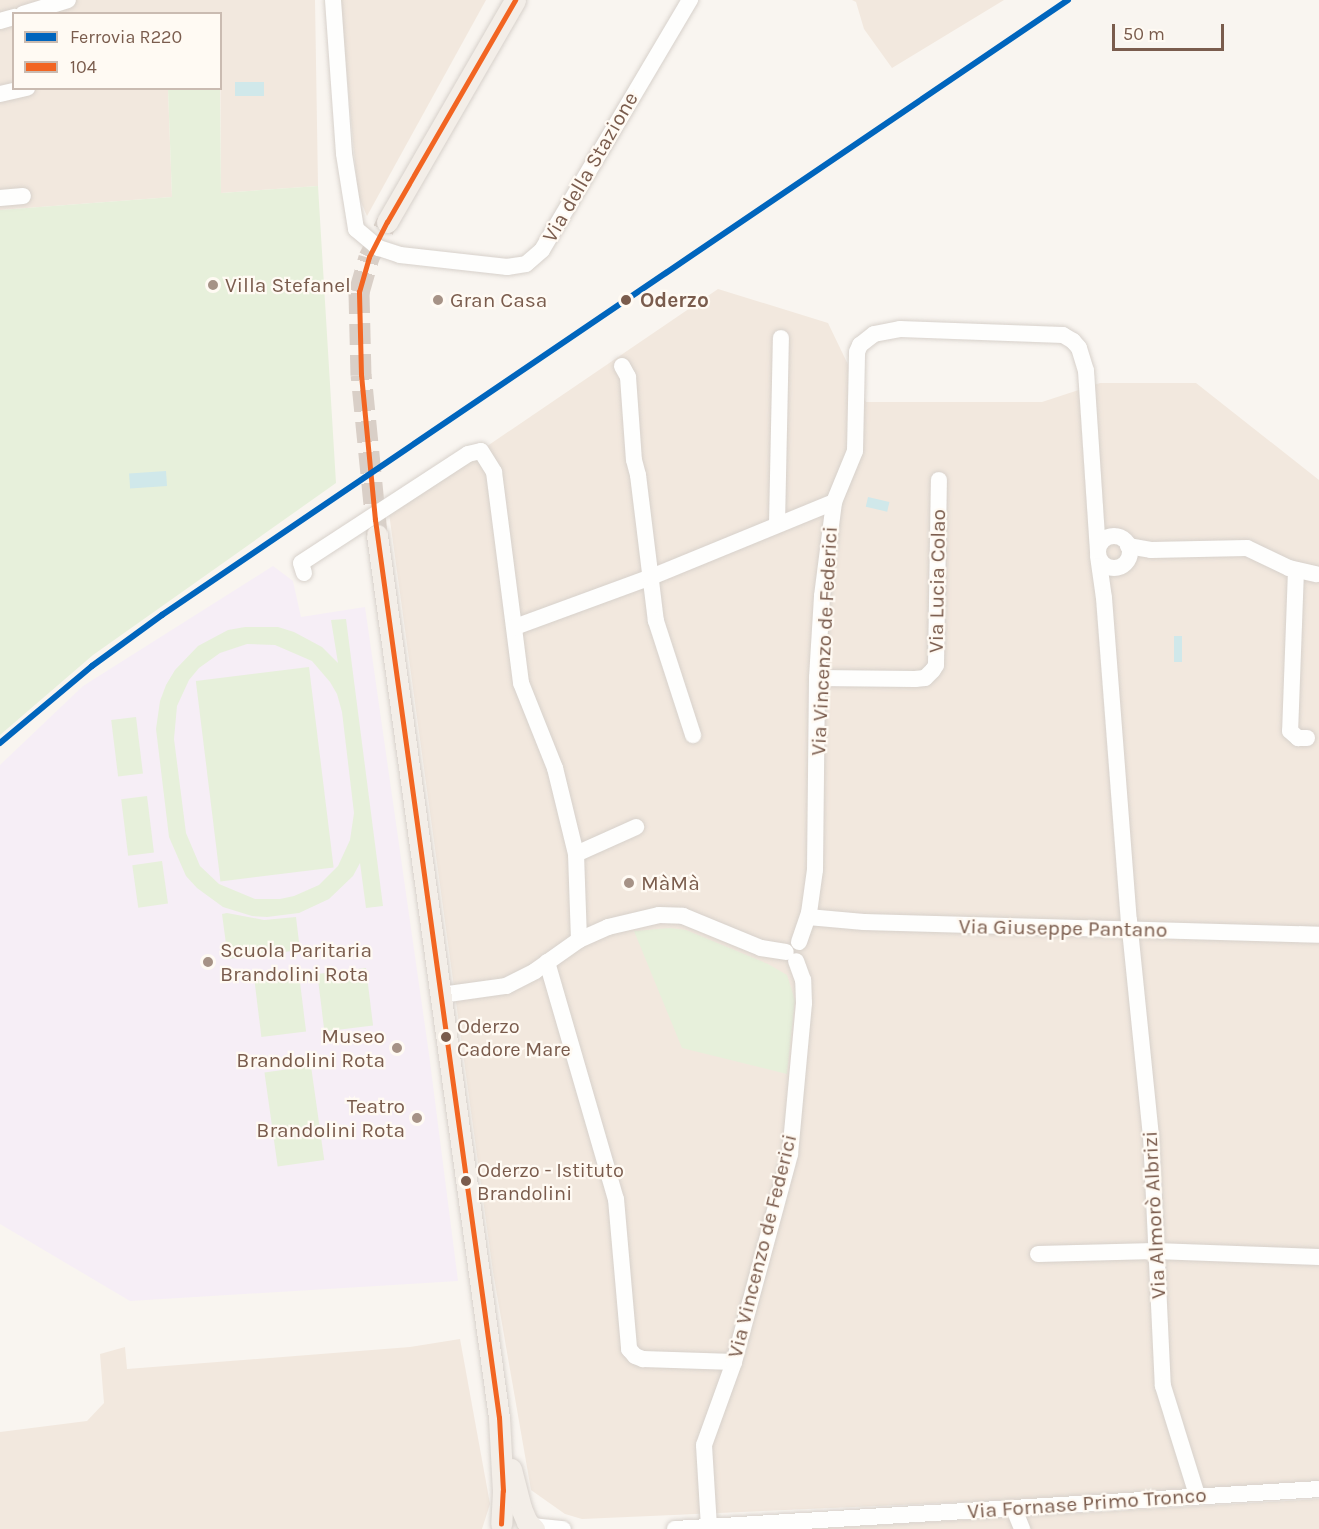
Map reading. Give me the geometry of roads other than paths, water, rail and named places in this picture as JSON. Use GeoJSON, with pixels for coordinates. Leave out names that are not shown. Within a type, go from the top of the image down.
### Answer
{"type":"FeatureCollection","features":[{"type":"Feature","properties":{"kind":"main road"},"geometry":{"type":"LineString","coordinates":[[387,222],[515,0]]}},
{"type":"Feature","properties":{"kind":"main road"},"geometry":{"type":"LineString","coordinates":[[377,535],[499,1418],[503,1491],[497,1527]]}},
{"type":"Feature","properties":{"kind":"main road"},"geometry":{"type":"LineString","coordinates":[[499,1418],[516,1490],[531,1526]]}},
{"type":"Feature","properties":{"kind":"main road"},"geometry":{"type":"LineString","coordinates":[[497,1527],[514,1519],[531,1526]]}},
{"type":"Feature","properties":{"kind":"street"},"geometry":{"type":"LineString","coordinates":[[29,12],[68,0]]}},
{"type":"Feature","properties":{"kind":"street","name":"Via della Stazione"},"geometry":{"type":"LineString","coordinates":[[333,0],[344,154],[356,229],[379,248],[400,255],[494,267],[518,267],[535,258],[545,245],[690,0]]}},
{"type":"Feature","properties":{"kind":"street"},"geometry":{"type":"LineString","coordinates":[[0,94],[18,90]]}},
{"type":"Feature","properties":{"kind":"street"},"geometry":{"type":"LineString","coordinates":[[0,198],[23,196]]}},
{"type":"Feature","properties":{"kind":"street","name":"Via Vincenzo de Federici"},"geometry":{"type":"LineString","coordinates":[[709,1527],[704,1445],[734,1362],[790,1154],[804,1003],[803,980],[794,952],[808,917],[815,870],[818,678],[822,596],[834,502],[855,451],[857,352],[866,338],[884,331],[900,329],[1063,335],[1079,348],[1086,371],[1098,554],[1104,598]]}},
{"type":"Feature","properties":{"kind":"street"},"geometry":{"type":"LineString","coordinates":[[777,524],[781,338]]}},
{"type":"Feature","properties":{"kind":"street"},"geometry":{"type":"LineString","coordinates":[[622,366],[628,376],[634,460],[662,645],[693,735]]}},
{"type":"Feature","properties":{"kind":"street"},"geometry":{"type":"LineString","coordinates":[[304,573],[301,563],[468,454],[481,451],[494,472],[521,683],[555,768],[576,854],[579,940]]}},
{"type":"Feature","properties":{"kind":"street","name":"Via Lucia Colao"},"geometry":{"type":"LineString","coordinates":[[818,678],[915,679],[925,678],[933,670],[936,664],[939,480]]}},
{"type":"Feature","properties":{"kind":"street"},"geometry":{"type":"LineString","coordinates":[[515,627],[651,577],[834,502]]}},
{"type":"Feature","properties":{"kind":"street"},"geometry":{"type":"LineString","coordinates":[[1096,516],[1100,527],[1111,537],[1121,539],[1124,558],[1106,585],[1104,598]]}},
{"type":"Feature","properties":{"kind":"street"},"geometry":{"type":"LineString","coordinates":[[1111,537],[1102,542],[1098,554],[1108,567],[1124,558],[1151,550],[1247,548],[1296,570],[1316,574]]}},
{"type":"Feature","properties":{"kind":"street"},"geometry":{"type":"LineString","coordinates":[[1296,570],[1290,731],[1298,738],[1307,738]]}},
{"type":"Feature","properties":{"kind":"street","name":"Via Almorò Albrizi"},"geometry":{"type":"LineString","coordinates":[[1104,598],[1130,929],[1150,1135],[1163,1386],[1197,1495]]}},
{"type":"Feature","properties":{"kind":"street"},"geometry":{"type":"LineString","coordinates":[[576,854],[636,827]]}},
{"type":"Feature","properties":{"kind":"street"},"geometry":{"type":"LineString","coordinates":[[441,995],[506,986],[579,940],[608,927],[672,914],[761,948],[794,952]]}},
{"type":"Feature","properties":{"kind":"street","name":"Via Giuseppe Pantano"},"geometry":{"type":"LineString","coordinates":[[808,917],[864,922],[1319,935]]}},
{"type":"Feature","properties":{"kind":"street"},"geometry":{"type":"LineString","coordinates":[[547,962],[616,1199],[629,1350],[635,1356],[644,1359],[734,1362]]}},
{"type":"Feature","properties":{"kind":"street"},"geometry":{"type":"LineString","coordinates":[[1038,1254],[1155,1251],[1319,1257]]}},
{"type":"Feature","properties":{"kind":"street","name":"Via Fornase Primo Tronco"},"geometry":{"type":"LineString","coordinates":[[675,1529],[1319,1489]]}},
{"type":"Feature","properties":{"kind":"street"},"geometry":{"type":"LineString","coordinates":[[1014,1509],[1022,1529]]}},
{"type":"Feature","properties":{"kind":"street"},"geometry":{"type":"LineString","coordinates":[[531,1526],[563,1529]]}},
{"type":"Feature","properties":{"kind":"water"},"geometry":{"type":"Polygon","coordinates":[[[235,82],[264,82],[264,96],[235,96],[235,82]]]}},
{"type":"Feature","properties":{"kind":"water"},"geometry":{"type":"Polygon","coordinates":[[[166,471],[167,486],[130,489],[129,474],[166,471]]]}},
{"type":"Feature","properties":{"kind":"water"},"geometry":{"type":"Polygon","coordinates":[[[868,497],[889,502],[887,512],[866,507],[868,497]]]}},
{"type":"Feature","properties":{"kind":"water"},"geometry":{"type":"Polygon","coordinates":[[[1174,636],[1182,636],[1182,662],[1174,662],[1174,636]]]}},
{"type":"Feature","properties":{"kind":"tunnel"},"geometry":{"type":"LineString","coordinates":[[377,534],[361,375],[359,292],[369,257],[387,222]]}},
{"type":"Feature","properties":{"kind":"rail line","name":"R220"},"geometry":{"type":"LineString","coordinates":[[0,743],[92,666],[162,615],[1068,0]]}},
{"type":"Feature","properties":{"kind":"place","name":"Villa Stefanel"},"geometry":{"type":"Point","coordinates":[213,285]}},
{"type":"Feature","properties":{"kind":"place","name":"Gran Casa"},"geometry":{"type":"Point","coordinates":[438,300]}},
{"type":"Feature","properties":{"kind":"place","name":"Oderzo"},"geometry":{"type":"Point","coordinates":[626,300]}},
{"type":"Feature","properties":{"kind":"place","name":"MàMà"},"geometry":{"type":"Point","coordinates":[629,883]}},
{"type":"Feature","properties":{"kind":"place","name":"Scuola Paritaria Brandolini Rota"},"geometry":{"type":"Point","coordinates":[208,962]}},
{"type":"Feature","properties":{"kind":"place","name":"Oderzo Cadore Mare"},"geometry":{"type":"Point","coordinates":[446,1037]}},
{"type":"Feature","properties":{"kind":"place","name":"Museo Brandolini Rota"},"geometry":{"type":"Point","coordinates":[397,1048]}},
{"type":"Feature","properties":{"kind":"place","name":"Teatro Brandolini Rota"},"geometry":{"type":"Point","coordinates":[417,1118]}},
{"type":"Feature","properties":{"kind":"place","name":"Oderzo - Istituto Brandolini"},"geometry":{"type":"Point","coordinates":[466,1181]}}]}
